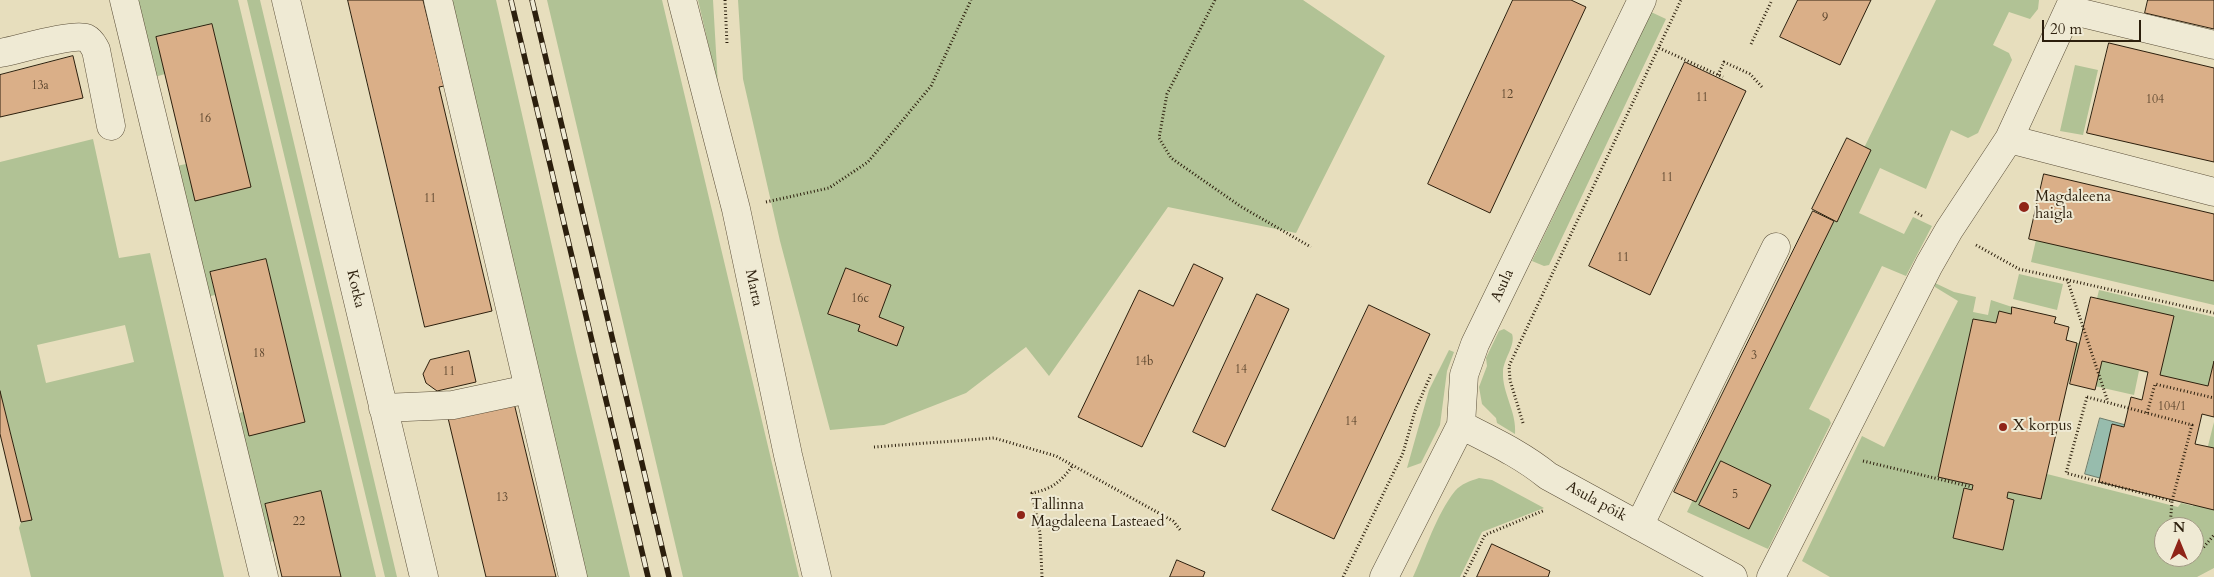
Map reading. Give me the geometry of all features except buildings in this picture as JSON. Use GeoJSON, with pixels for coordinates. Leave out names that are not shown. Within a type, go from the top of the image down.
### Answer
{"type":"FeatureCollection","features":[{"type":"Feature","properties":{"kind":"street"},"geometry":{"type":"LineString","coordinates":[[124,0],[264,577]]}},
{"type":"Feature","properties":{"kind":"street","name":"Kotka"},"geometry":{"type":"LineString","coordinates":[[286,0],[424,577]]}},
{"type":"Feature","properties":{"kind":"street"},"geometry":{"type":"LineString","coordinates":[[438,0],[573,577]]}},
{"type":"Feature","properties":{"kind":"street","name":"Marta"},"geometry":{"type":"LineString","coordinates":[[682,0],[736,209],[788,455],[817,577]]}},
{"type":"Feature","properties":{"kind":"street","name":"Asula"},"geometry":{"type":"LineString","coordinates":[[1384,577],[1461,426],[1464,375],[1475,344],[1642,0]]}},
{"type":"Feature","properties":{"kind":"street"},"geometry":{"type":"LineString","coordinates":[[1771,577],[1948,230],[2009,139],[2071,5],[2214,45]]}},
{"type":"Feature","properties":{"kind":"street"},"geometry":{"type":"LineString","coordinates":[[0,53],[71,37],[84,37],[92,42],[96,50],[111,126]]}},
{"type":"Feature","properties":{"kind":"street"},"geometry":{"type":"LineString","coordinates":[[2009,139],[2214,192]]}},
{"type":"Feature","properties":{"kind":"street"},"geometry":{"type":"LineString","coordinates":[[1639,526],[1776,247]]}},
{"type":"Feature","properties":{"kind":"street"},"geometry":{"type":"LineString","coordinates":[[384,408],[453,405],[528,389]]}},
{"type":"Feature","properties":{"kind":"street","name":"Asula põik"},"geometry":{"type":"LineString","coordinates":[[1461,426],[1527,459],[1548,476],[1733,577]]}},
{"type":"Feature","properties":{"kind":"path"},"geometry":{"type":"LineString","coordinates":[[736,209],[829,188],[868,162],[931,86],[971,0]]}},
{"type":"Feature","properties":{"kind":"path"},"geometry":{"type":"LineString","coordinates":[[1214,0],[1167,94],[1159,138],[1171,158],[1240,206],[1311,247]]}},
{"type":"Feature","properties":{"kind":"path"},"geometry":{"type":"LineString","coordinates":[[1524,426],[1510,380],[1509,366],[1681,0]]}},
{"type":"Feature","properties":{"kind":"path"},"geometry":{"type":"LineString","coordinates":[[1751,44],[1772,0]]}},
{"type":"Feature","properties":{"kind":"path"},"geometry":{"type":"LineString","coordinates":[[1659,48],[1723,77]]}},
{"type":"Feature","properties":{"kind":"path"},"geometry":{"type":"LineString","coordinates":[[1718,75],[1724,62],[1750,74],[1762,87]]}},
{"type":"Feature","properties":{"kind":"path"},"geometry":{"type":"LineString","coordinates":[[1948,230],[2019,269],[2067,278],[2214,313]]}},
{"type":"Feature","properties":{"kind":"path"},"geometry":{"type":"LineString","coordinates":[[2067,278],[2108,403]]}},
{"type":"Feature","properties":{"kind":"path"},"geometry":{"type":"LineString","coordinates":[[1344,577],[1403,453],[1415,411],[1435,364]]}},
{"type":"Feature","properties":{"kind":"path"},"geometry":{"type":"LineString","coordinates":[[2148,413],[2155,384],[2214,398]]}},
{"type":"Feature","properties":{"kind":"path"},"geometry":{"type":"LineString","coordinates":[[2171,517],[2172,500],[2192,425],[2086,397],[2066,473],[2172,500]]}},
{"type":"Feature","properties":{"kind":"path"},"geometry":{"type":"LineString","coordinates":[[874,447],[994,438],[1056,456],[1173,521],[1181,531]]}},
{"type":"Feature","properties":{"kind":"path"},"geometry":{"type":"LineString","coordinates":[[1834,453],[1972,487]]}},
{"type":"Feature","properties":{"kind":"path"},"geometry":{"type":"LineString","coordinates":[[1042,577],[1040,533],[1032,493],[1053,487],[1062,481],[1073,465]]}},
{"type":"Feature","properties":{"kind":"path"},"geometry":{"type":"LineString","coordinates":[[1464,577],[1485,534],[1544,511],[1574,490]]}},
{"type":"Feature","properties":{"kind":"path"},"geometry":{"type":"LineString","coordinates":[[2204,547],[2214,534]]}},
{"type":"Feature","properties":{"kind":"shaded area"},"geometry":{"type":"Polygon","coordinates":[[[134,0],[238,0],[376,577],[341,577],[321,491],[274,541],[261,544],[232,415],[243,412],[305,421],[266,259],[210,272],[215,295],[202,298],[172,167],[186,164],[251,187],[212,24],[156,37],[165,74],[151,78],[134,0]]]}},
{"type":"Feature","properties":{"kind":"shaded area"},"geometry":{"type":"Polygon","coordinates":[[[247,0],[260,0],[397,577],[385,577],[247,0]]]}},
{"type":"Feature","properties":{"kind":"shaded area"},"geometry":{"type":"Polygon","coordinates":[[[448,0],[496,0],[576,352],[630,577],[584,577],[448,0]]]}},
{"type":"Feature","properties":{"kind":"shaded area"},"geometry":{"type":"Polygon","coordinates":[[[547,0],[662,0],[799,577],[683,577],[547,0]]]}},
{"type":"Feature","properties":{"kind":"shaded area"},"geometry":{"type":"Polygon","coordinates":[[[698,0],[713,0],[718,86],[698,0]]]}},
{"type":"Feature","properties":{"kind":"shaded area"},"geometry":{"type":"Polygon","coordinates":[[[738,0],[1303,0],[1385,56],[1296,233],[1168,207],[1049,376],[1026,347],[966,393],[884,425],[830,430],[780,241],[743,79],[738,0]]]}},
{"type":"Feature","properties":{"kind":"shaded area"},"geometry":{"type":"Polygon","coordinates":[[[1936,0],[2039,0],[2038,9],[2030,19],[2009,12],[1993,45],[2009,53],[2012,60],[1978,133],[1968,138],[1951,130],[1926,189],[1880,168],[1859,213],[1904,234],[1913,217],[1932,226],[1906,276],[1882,266],[1809,409],[1829,419],[1831,423],[1768,549],[1687,512],[1936,0]]]}},
{"type":"Feature","properties":{"kind":"shaded area"},"geometry":{"type":"Polygon","coordinates":[[[1651,12],[1666,19],[1549,265],[1544,266],[1532,261],[1651,12]]]}},
{"type":"Feature","properties":{"kind":"shaded area"},"geometry":{"type":"Polygon","coordinates":[[[2075,65],[2098,70],[2083,135],[2060,131],[2075,65]]]}},
{"type":"Feature","properties":{"kind":"shaded area"},"geometry":{"type":"Polygon","coordinates":[[[93,139],[119,258],[150,253],[224,577],[31,577],[19,528],[21,522],[32,519],[0,391],[0,162],[93,139]],[[125,325],[37,345],[46,383],[134,362],[125,325]]]}},
{"type":"Feature","properties":{"kind":"shaded area"},"geometry":{"type":"Polygon","coordinates":[[[2036,240],[2214,281],[2214,305],[2031,262],[2036,240]]]}},
{"type":"Feature","properties":{"kind":"shaded area"},"geometry":{"type":"Polygon","coordinates":[[[2019,274],[2063,284],[2057,310],[2013,299],[2019,274]]]}},
{"type":"Feature","properties":{"kind":"shaded area"},"geometry":{"type":"Polygon","coordinates":[[[1935,283],[1954,292],[1976,297],[1973,312],[1988,315],[1991,300],[2012,307],[2011,314],[1996,323],[1973,319],[1938,477],[1973,485],[1972,490],[1964,489],[1953,538],[2003,550],[2014,500],[2007,498],[2008,492],[2041,499],[2047,474],[2178,507],[2181,503],[2193,506],[2214,422],[2214,568],[2197,577],[1830,577],[1802,561],[1862,436],[1884,447],[1958,301],[1935,287],[1935,283]]]}},
{"type":"Feature","properties":{"kind":"shaded area"},"geometry":{"type":"Polygon","coordinates":[[[2099,290],[2214,317],[2214,389],[2139,371],[2134,395],[2068,380],[2077,343],[2086,344],[2099,290]]]}},
{"type":"Feature","properties":{"kind":"shaded area"},"geometry":{"type":"Polygon","coordinates":[[[1504,329],[1512,334],[1513,338],[1504,367],[1503,380],[1514,418],[1515,434],[1497,423],[1496,418],[1482,404],[1479,387],[1487,366],[1486,358],[1499,331],[1504,329]]]}},
{"type":"Feature","properties":{"kind":"shaded area"},"geometry":{"type":"Polygon","coordinates":[[[1449,350],[1454,352],[1447,371],[1440,425],[1421,463],[1407,468],[1429,390],[1449,350]]]}},
{"type":"Feature","properties":{"kind":"shaded area"},"geometry":{"type":"Polygon","coordinates":[[[2100,418],[2181,440],[2166,496],[2085,474],[2100,418]]]}},
{"type":"Feature","properties":{"kind":"shaded area"},"geometry":{"type":"Polygon","coordinates":[[[1479,478],[1492,480],[1544,508],[1482,532],[1460,577],[1413,577],[1448,500],[1460,486],[1479,478]]]}},
{"type":"Feature","properties":{"kind":"railway"},"geometry":{"type":"LineString","coordinates":[[511,0],[648,577]]}},
{"type":"Feature","properties":{"kind":"railway"},"geometry":{"type":"LineString","coordinates":[[532,0],[669,577]]}},
{"type":"Feature","properties":{"kind":"place","name":"Magdaleena haigla"},"geometry":{"type":"Point","coordinates":[2024,207]}},
{"type":"Feature","properties":{"kind":"place","name":"X korpus"},"geometry":{"type":"Point","coordinates":[2003,427]}},
{"type":"Feature","properties":{"kind":"place","name":"Tallinna Magdaleena Lasteaed"},"geometry":{"type":"Point","coordinates":[1021,515]}}]}
